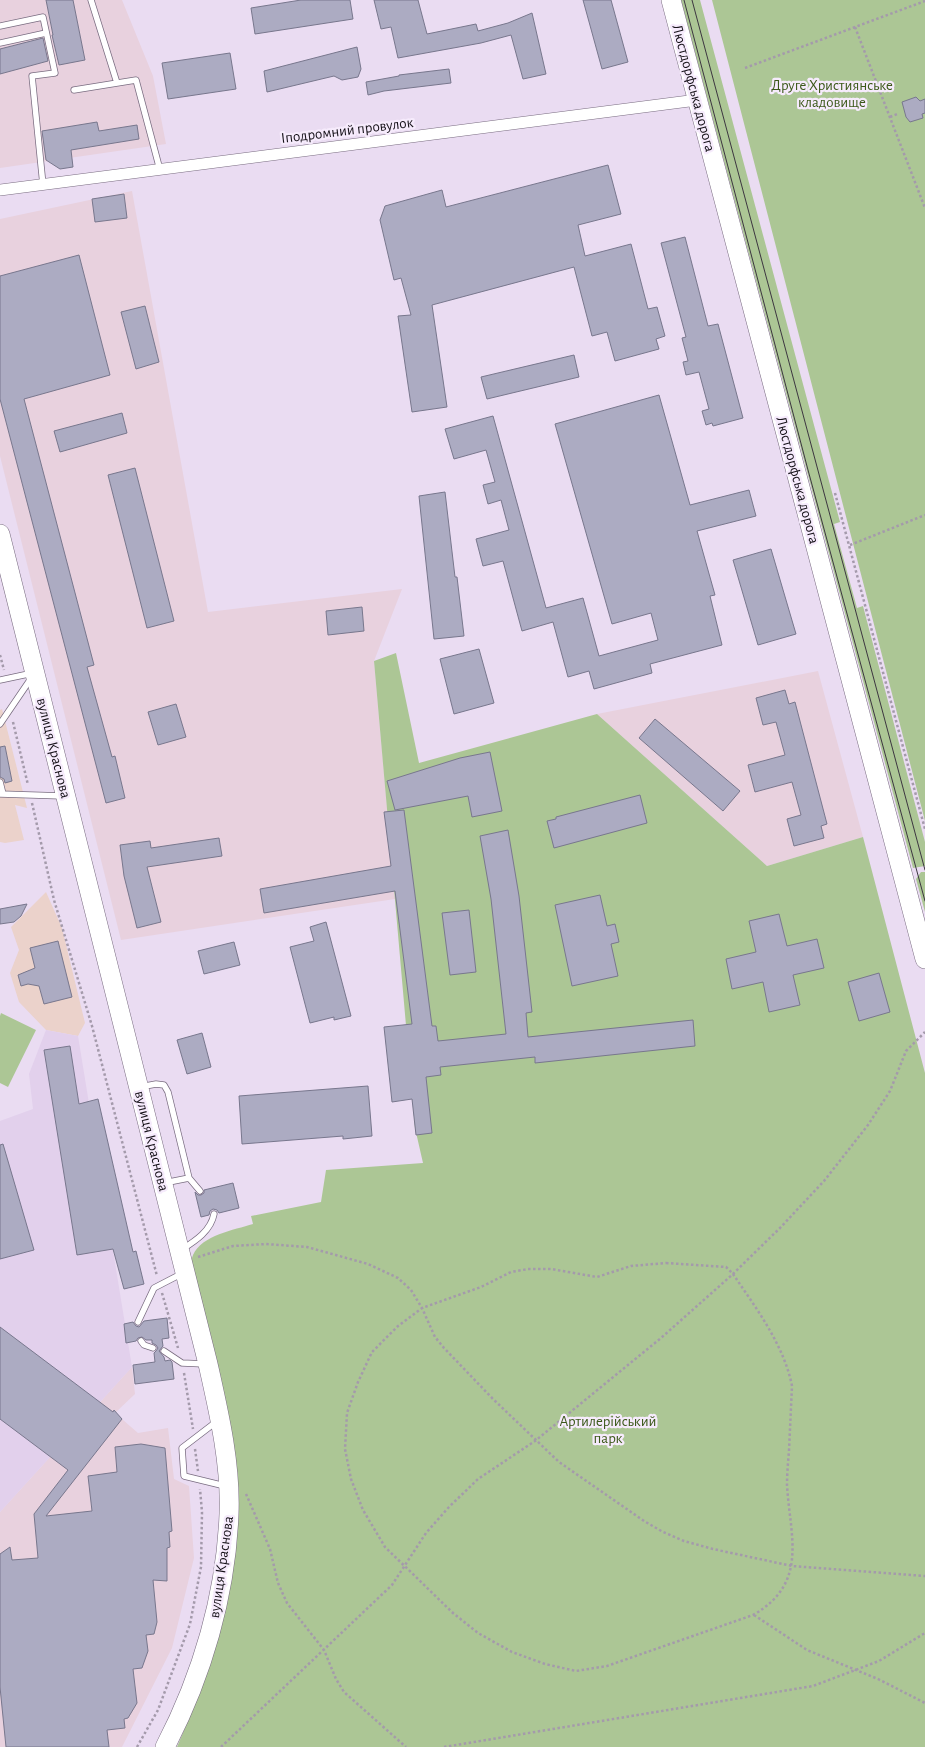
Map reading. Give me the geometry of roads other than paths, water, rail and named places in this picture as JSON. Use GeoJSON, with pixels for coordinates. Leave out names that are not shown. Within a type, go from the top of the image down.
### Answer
{"type":"FeatureCollection","features":[{"type":"Feature","properties":{"kind":"main road","name":"Люстдорфська дорога"},"geometry":{"type":"LineString","coordinates":[[671,0],[925,959]]}},
{"type":"Feature","properties":{"kind":"main road","name":"вулиця Краснова"},"geometry":{"type":"LineString","coordinates":[[0,534],[208,1364],[220,1419],[226,1462],[229,1514],[223,1572],[212,1630],[178,1722],[165,1747]]}},
{"type":"Feature","properties":{"kind":"street","name":"Іподромний провулок"},"geometry":{"type":"LineString","coordinates":[[0,190],[697,100]]}},
{"type":"Feature","properties":{"kind":"lane"},"geometry":{"type":"LineString","coordinates":[[90,0],[117,83]]}},
{"type":"Feature","properties":{"kind":"lane"},"geometry":{"type":"LineString","coordinates":[[0,26],[43,17],[55,73],[32,76],[43,185]]}},
{"type":"Feature","properties":{"kind":"lane"},"geometry":{"type":"LineString","coordinates":[[0,43],[46,33]]}},
{"type":"Feature","properties":{"kind":"lane"},"geometry":{"type":"LineString","coordinates":[[74,90],[136,80],[160,170]]}},
{"type":"Feature","properties":{"kind":"lane"},"geometry":{"type":"LineString","coordinates":[[0,680],[35,673]]}},
{"type":"Feature","properties":{"kind":"lane"},"geometry":{"type":"LineString","coordinates":[[0,724],[35,673]]}},
{"type":"Feature","properties":{"kind":"lane"},"geometry":{"type":"LineString","coordinates":[[0,782],[1,794],[66,796]]}},
{"type":"Feature","properties":{"kind":"lane"},"geometry":{"type":"LineString","coordinates":[[138,1088],[156,1084],[164,1085],[168,1092],[189,1178],[200,1191]]}},
{"type":"Feature","properties":{"kind":"lane"},"geometry":{"type":"LineString","coordinates":[[162,1183],[189,1178]]}},
{"type":"Feature","properties":{"kind":"lane"},"geometry":{"type":"LineString","coordinates":[[180,1251],[195,1242],[210,1226],[214,1214]]}},
{"type":"Feature","properties":{"kind":"lane"},"geometry":{"type":"LineString","coordinates":[[138,1322],[154,1288],[185,1272]]}},
{"type":"Feature","properties":{"kind":"lane"},"geometry":{"type":"LineString","coordinates":[[141,1341],[144,1345],[153,1348]]}},
{"type":"Feature","properties":{"kind":"lane"},"geometry":{"type":"LineString","coordinates":[[164,1351],[182,1363],[208,1364]]}},
{"type":"Feature","properties":{"kind":"lane"},"geometry":{"type":"LineString","coordinates":[[220,1419],[182,1448],[184,1476],[228,1486]]}},
{"type":"Feature","properties":{"kind":"tram line"},"geometry":{"type":"LineString","coordinates":[[684,0],[808,470],[925,901]]}},
{"type":"Feature","properties":{"kind":"tram line"},"geometry":{"type":"LineString","coordinates":[[692,0],[925,870]]}},
{"type":"Feature","properties":{"kind":"park label","name":"Друге Християнське кладовище"},"geometry":{"type":"Point","coordinates":[832,94]}},
{"type":"Feature","properties":{"kind":"park label","name":"Артилерійський парк"},"geometry":{"type":"Point","coordinates":[608,1430]}}]}
